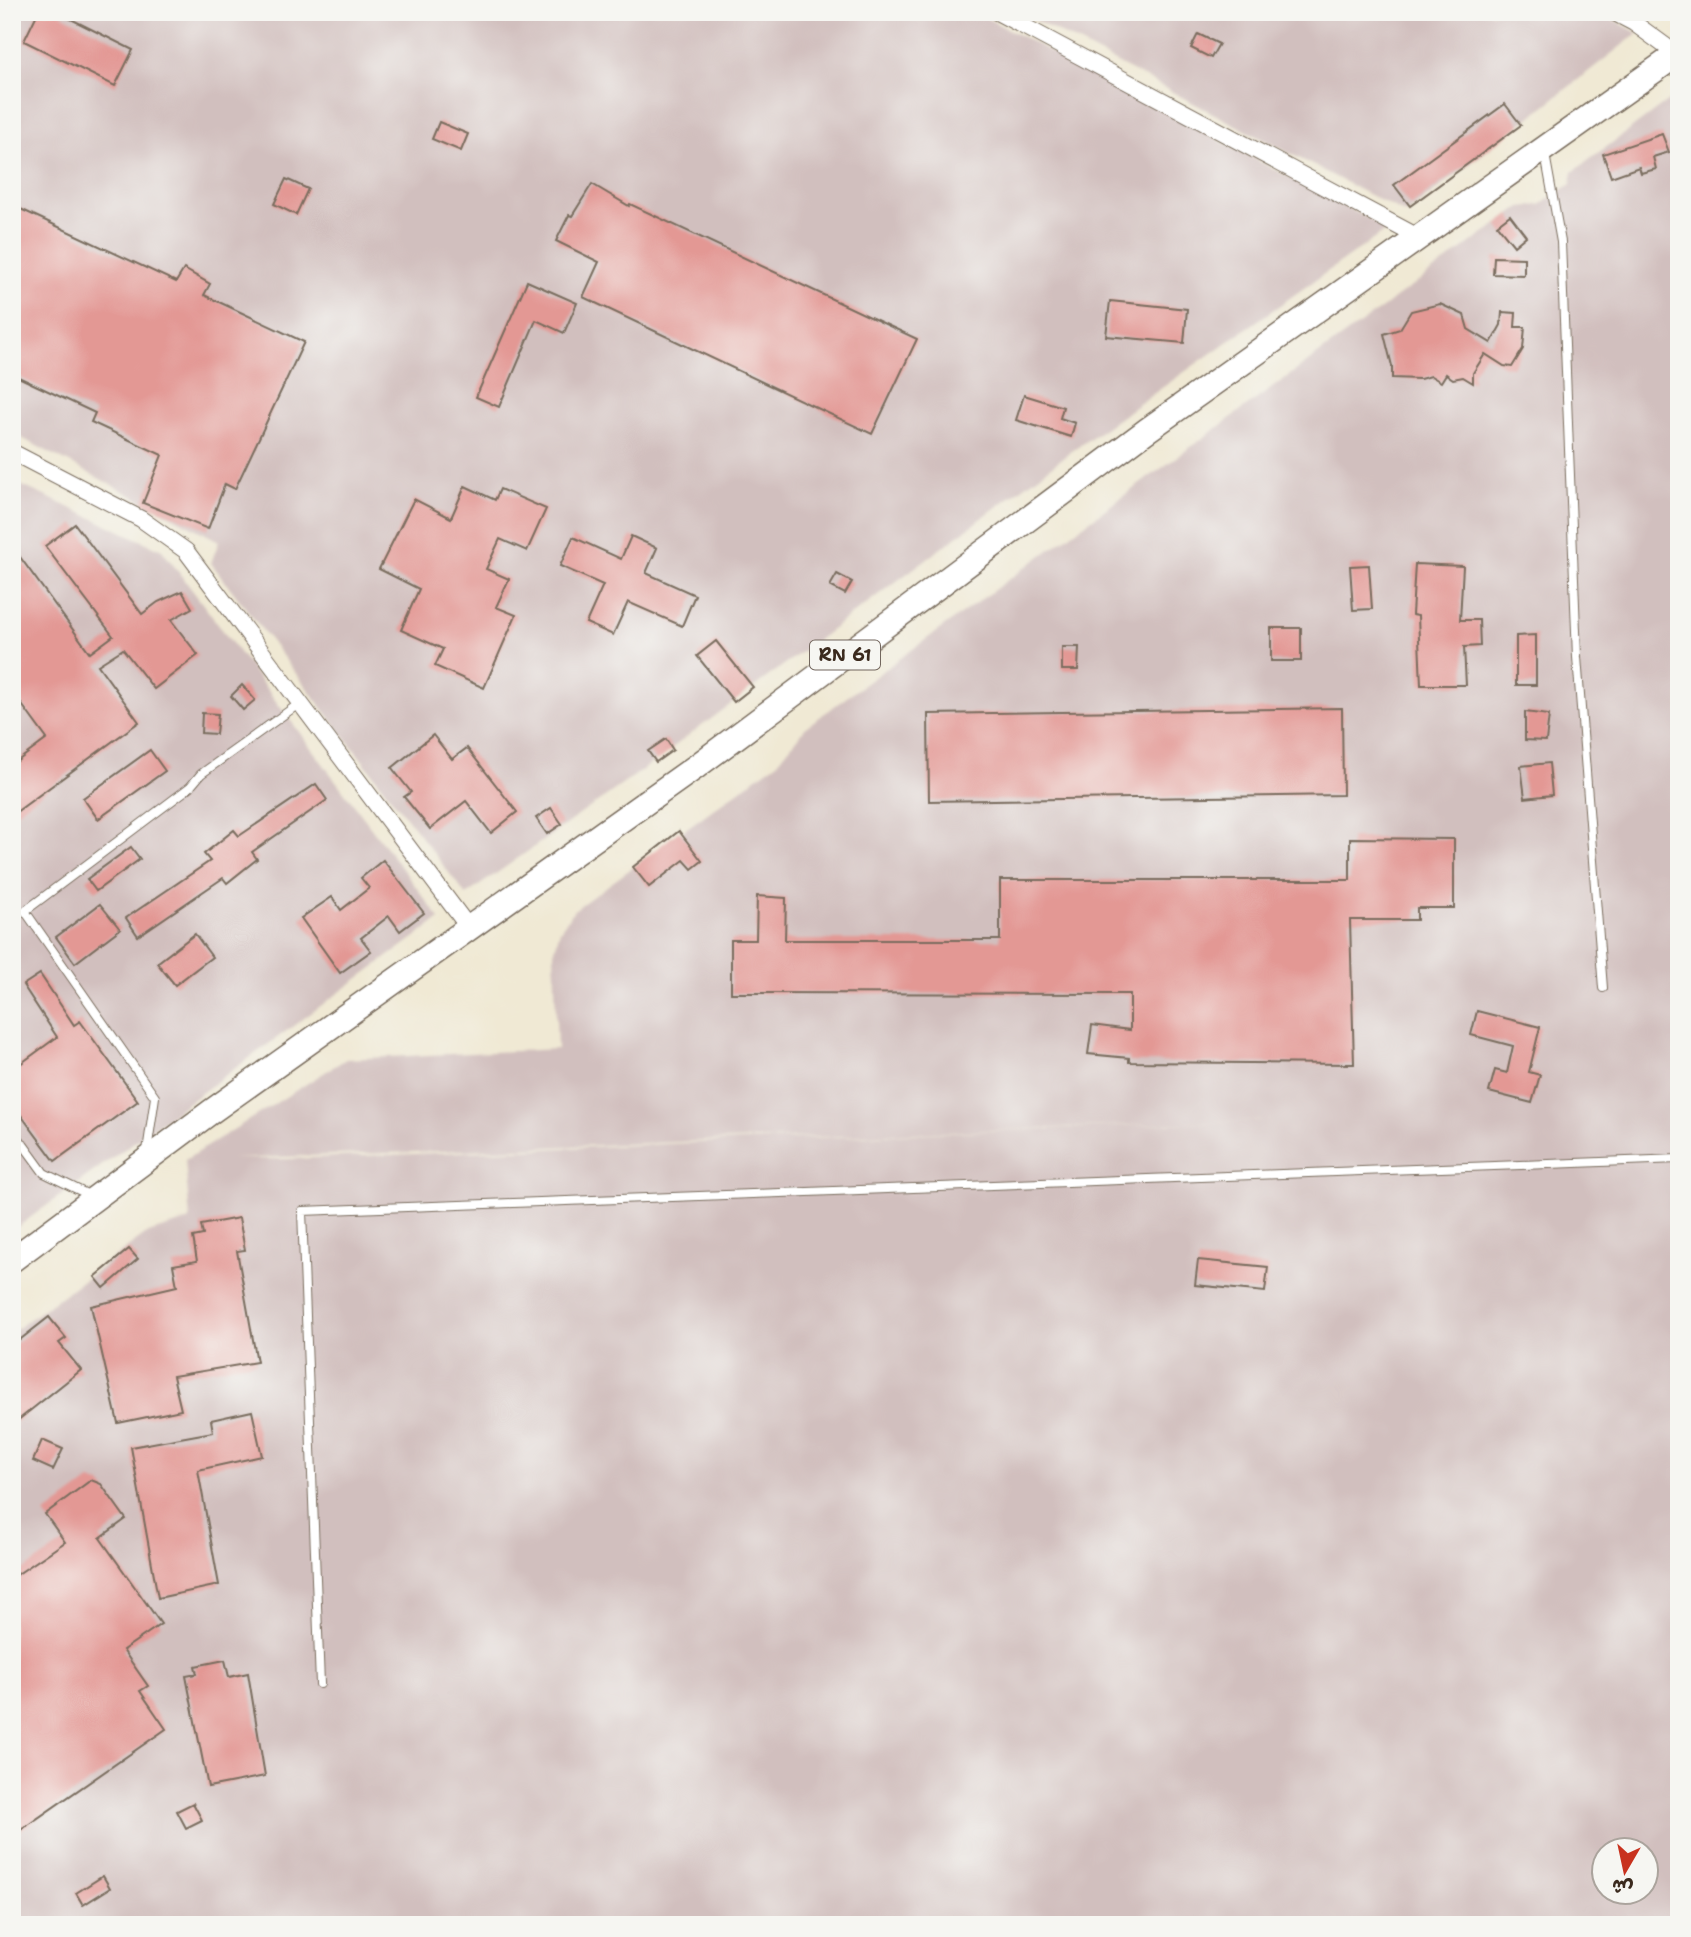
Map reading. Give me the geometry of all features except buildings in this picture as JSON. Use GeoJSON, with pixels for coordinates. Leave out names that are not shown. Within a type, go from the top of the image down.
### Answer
{"type":"FeatureCollection","features":[{"type":"Feature","properties":{"kind":"main road","name":"RN 61"},"geometry":{"type":"LineString","coordinates":[[12,1260],[468,928],[697,766],[1146,431],[1544,147],[1678,55]]}},
{"type":"Feature","properties":{"kind":"street"},"geometry":{"type":"LineString","coordinates":[[997,12],[1420,238]]}},
{"type":"Feature","properties":{"kind":"street"},"geometry":{"type":"LineString","coordinates":[[1613,12],[1634,23],[1678,55]]}},
{"type":"Feature","properties":{"kind":"street"},"geometry":{"type":"LineString","coordinates":[[12,452],[141,519],[186,551],[468,928]]}},
{"type":"Feature","properties":{"kind":"lane"},"geometry":{"type":"LineString","coordinates":[[1544,147],[1561,242],[1577,657],[1603,988]]}},
{"type":"Feature","properties":{"kind":"lane"},"geometry":{"type":"LineString","coordinates":[[145,1161],[155,1097],[26,911],[190,787],[201,774],[300,703]]}},
{"type":"Feature","properties":{"kind":"lane"},"geometry":{"type":"LineString","coordinates":[[12,1129],[44,1173],[95,1198]]}},
{"type":"Feature","properties":{"kind":"lane"},"geometry":{"type":"LineString","coordinates":[[320,1684],[302,1211],[1679,1159]]}},
{"type":"Feature","properties":{"kind":"shaded area"},"geometry":{"type":"Polygon","coordinates":[[[12,12],[975,12],[1388,229],[1072,451],[633,777],[466,895],[211,563],[219,541],[12,433],[12,12]]]}},
{"type":"Feature","properties":{"kind":"shaded area"},"geometry":{"type":"Polygon","coordinates":[[[1019,12],[1599,12],[1638,33],[1406,214],[1019,12]]]}},
{"type":"Feature","properties":{"kind":"shaded area"},"geometry":{"type":"Polygon","coordinates":[[[1679,93],[1679,1925],[12,1925],[12,1332],[148,1233],[190,1220],[185,1160],[346,1059],[557,1049],[554,952],[560,930],[574,910],[778,762],[807,726],[1521,207],[1540,205],[1571,184],[1573,172],[1679,93]],[[1341,1117],[231,1159],[287,1159],[1341,1117]]]}},
{"type":"Feature","properties":{"kind":"shaded area"},"geometry":{"type":"Polygon","coordinates":[[[12,481],[162,550],[440,919],[12,1231],[12,481]]]}}]}
